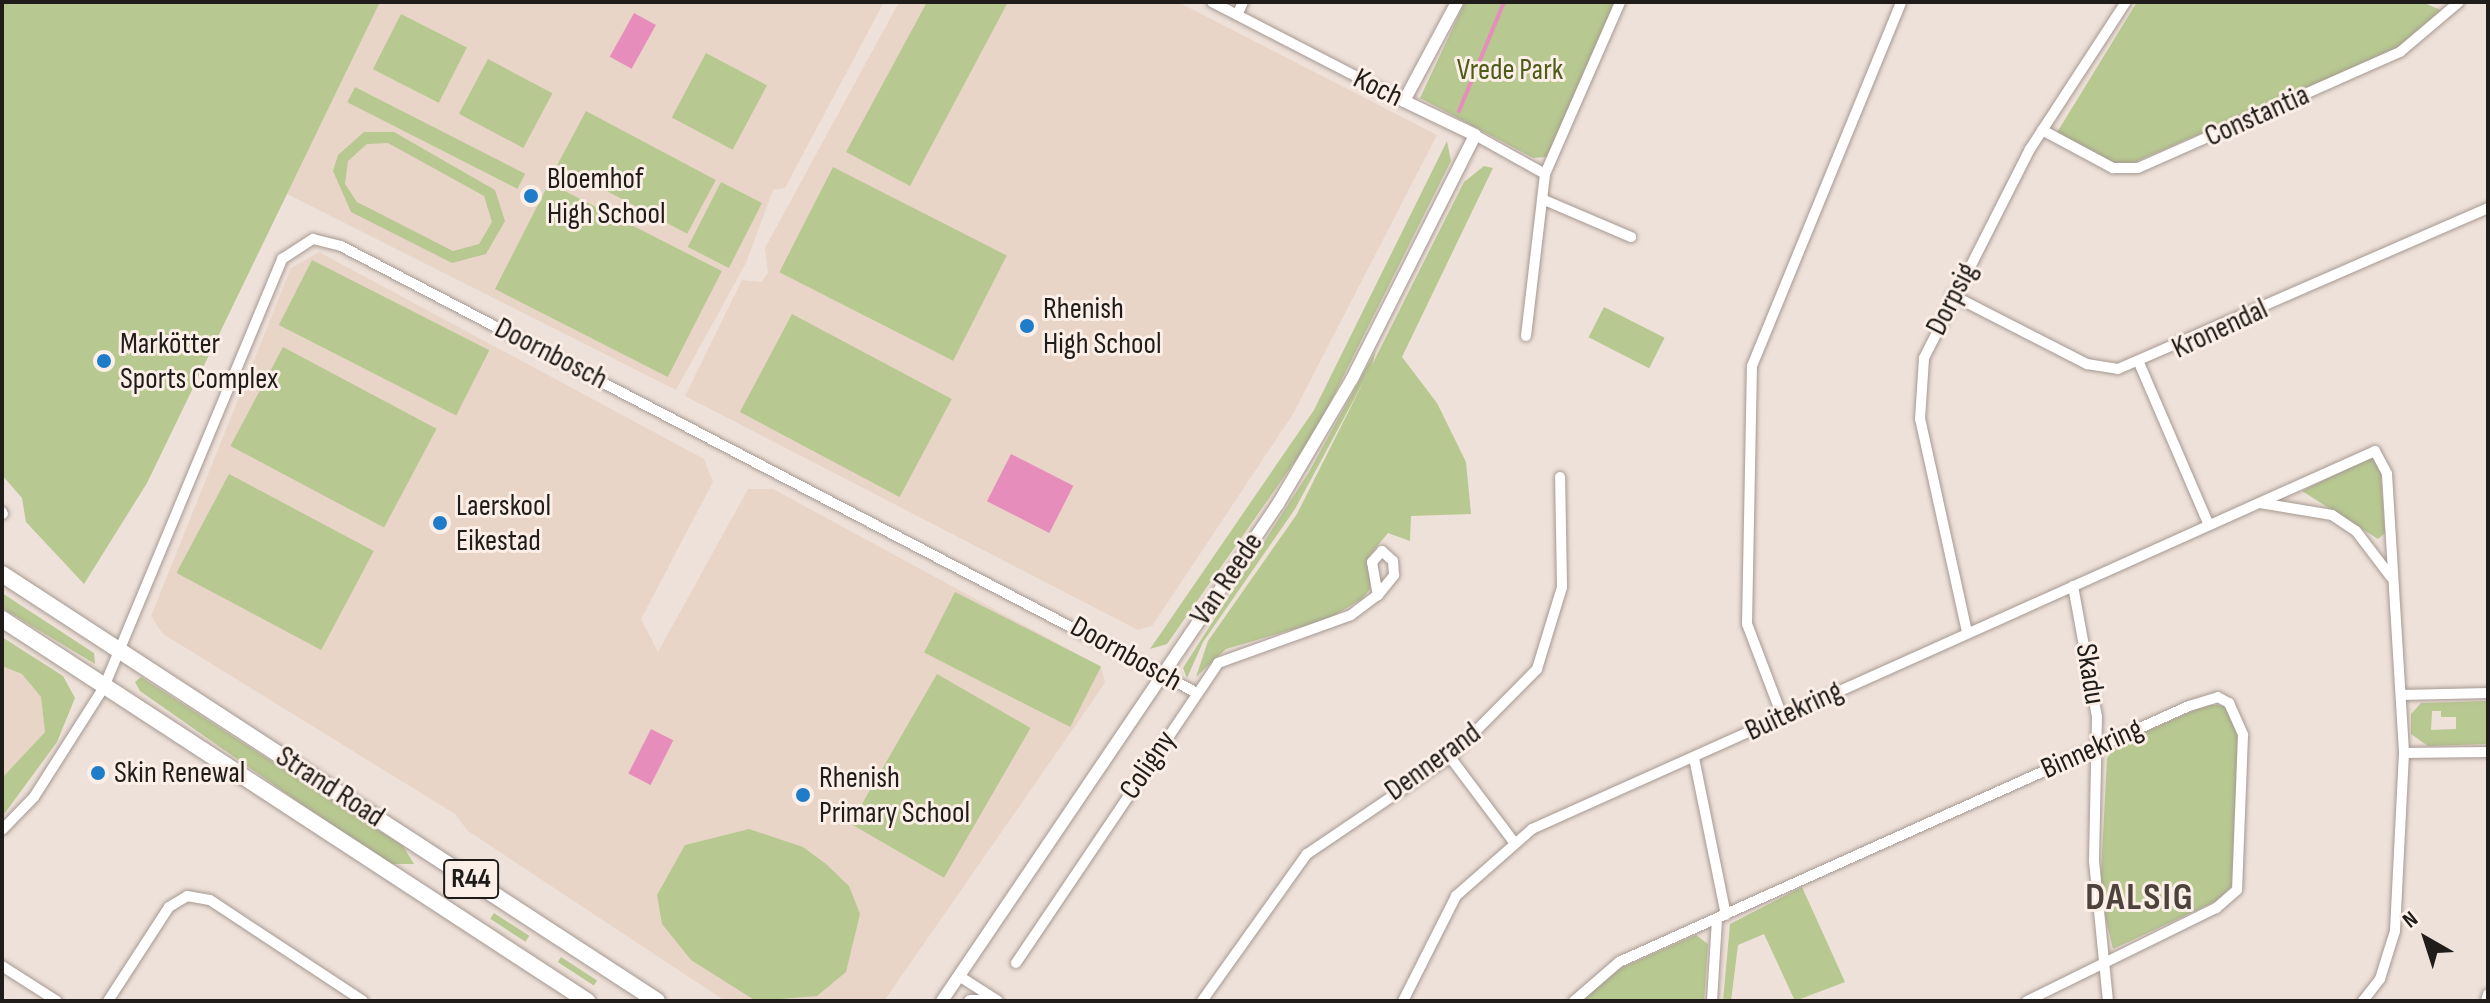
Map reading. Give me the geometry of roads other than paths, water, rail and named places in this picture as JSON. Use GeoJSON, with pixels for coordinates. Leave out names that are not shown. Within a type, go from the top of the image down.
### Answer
{"type":"FeatureCollection","features":[{"type":"Feature","properties":{"kind":"main road","name":"Strand Road"},"geometry":{"type":"LineString","coordinates":[[2,574],[657,1001]]}},
{"type":"Feature","properties":{"kind":"main road","name":"Strand Road"},"geometry":{"type":"LineString","coordinates":[[2,619],[587,1001]]}},
{"type":"Feature","properties":{"kind":"street","name":"Koch"},"geometry":{"type":"LineString","coordinates":[[1212,2],[1475,135],[1545,174]]}},
{"type":"Feature","properties":{"kind":"street"},"geometry":{"type":"LineString","coordinates":[[1237,15],[1243,2]]}},
{"type":"Feature","properties":{"kind":"street"},"geometry":{"type":"LineString","coordinates":[[1404,101],[1457,2]]}},
{"type":"Feature","properties":{"kind":"street"},"geometry":{"type":"LineString","coordinates":[[1526,336],[1545,174],[1620,2]]}},
{"type":"Feature","properties":{"kind":"street"},"geometry":{"type":"LineString","coordinates":[[1782,716],[1752,649],[1746,608],[1750,381],[1770,312],[1901,2]]}},
{"type":"Feature","properties":{"kind":"street","name":"Dorpsig"},"geometry":{"type":"LineString","coordinates":[[1967,632],[1918,398],[1924,358],[1952,295],[2042,130],[2126,2]]}},
{"type":"Feature","properties":{"kind":"street","name":"Constantia"},"geometry":{"type":"LineString","coordinates":[[2042,130],[2113,168],[2138,168],[2400,52],[2459,2]]}},
{"type":"Feature","properties":{"kind":"street","name":"Van Reede"},"geometry":{"type":"LineString","coordinates":[[942,1001],[1305,462],[1475,135]]}},
{"type":"Feature","properties":{"kind":"street"},"geometry":{"type":"LineString","coordinates":[[1542,199],[1631,237]]}},
{"type":"Feature","properties":{"kind":"street","name":"Kronendal"},"geometry":{"type":"LineString","coordinates":[[1952,295],[2087,364],[2140,365],[2488,208]]}},
{"type":"Feature","properties":{"kind":"street","name":"Doornbosch"},"geometry":{"type":"LineString","coordinates":[[2,830],[46,780],[122,653],[282,259],[313,239],[341,246],[1164,672],[1197,693]]}},
{"type":"Feature","properties":{"kind":"street"},"geometry":{"type":"LineString","coordinates":[[2140,365],[2209,525]]}},
{"type":"Feature","properties":{"kind":"street","name":"Buitekring"},"geometry":{"type":"LineString","coordinates":[[1403,1001],[1456,896],[1513,841],[1967,632],[2375,451],[2387,474],[2404,753],[2395,931],[2380,979],[2363,1001]]}},
{"type":"Feature","properties":{"kind":"street","name":"Dennerand"},"geometry":{"type":"LineString","coordinates":[[1202,1001],[1307,854],[1450,757],[1528,681],[1551,639],[1562,587],[1560,477]]}},
{"type":"Feature","properties":{"kind":"street"},"geometry":{"type":"LineString","coordinates":[[2256,503],[2332,515],[2356,531],[2392,579]]}},
{"type":"Feature","properties":{"kind":"street","name":"Coligny"},"geometry":{"type":"LineString","coordinates":[[1016,963],[1197,693],[1227,657],[1328,628],[1378,595],[1395,567],[1386,552],[1374,556],[1378,595]]}},
{"type":"Feature","properties":{"kind":"street","name":"Skadu"},"geometry":{"type":"LineString","coordinates":[[2073,586],[2097,747],[2099,965],[2108,1001]]}},
{"type":"Feature","properties":{"kind":"street"},"geometry":{"type":"LineString","coordinates":[[2401,695],[2488,693]]}},
{"type":"Feature","properties":{"kind":"street","name":"Binnekring"},"geometry":{"type":"LineString","coordinates":[[1574,1001],[1605,969],[2097,747],[2218,697],[2242,722],[2237,890],[2216,908],[2027,1001]]}},
{"type":"Feature","properties":{"kind":"street"},"geometry":{"type":"LineString","coordinates":[[2404,753],[2488,752]]}},
{"type":"Feature","properties":{"kind":"street"},"geometry":{"type":"LineString","coordinates":[[1450,757],[1513,841]]}},
{"type":"Feature","properties":{"kind":"street"},"geometry":{"type":"LineString","coordinates":[[1694,758],[1721,917],[1712,1001]]}},
{"type":"Feature","properties":{"kind":"street"},"geometry":{"type":"LineString","coordinates":[[108,1001],[169,907],[187,896],[210,900],[363,1001]]}},
{"type":"Feature","properties":{"kind":"street"},"geometry":{"type":"LineString","coordinates":[[2,966],[57,1001]]}},
{"type":"Feature","properties":{"kind":"street"},"geometry":{"type":"LineString","coordinates":[[959,976],[998,1001]]}},
{"type":"Feature","properties":{"kind":"street"},"geometry":{"type":"LineString","coordinates":[[2486,1001],[2488,994]]}},
{"type":"Feature","properties":{"kind":"street"},"geometry":{"type":"LineString","coordinates":[[970,1001],[990,1001]]}},
{"type":"Feature","properties":{"kind":"waterway"},"geometry":{"type":"LineString","coordinates":[[1459,111],[1504,2]]}},
{"type":"Feature","properties":{"kind":"place","name":"Bloemhof High School"},"geometry":{"type":"Point","coordinates":[531,196]}},
{"type":"Feature","properties":{"kind":"place","name":"Rhenish High School"},"geometry":{"type":"Point","coordinates":[1027,326]}},
{"type":"Feature","properties":{"kind":"place","name":"Markötter Sports Complex"},"geometry":{"type":"Point","coordinates":[104,361]}},
{"type":"Feature","properties":{"kind":"place","name":"Laerskool Eikestad"},"geometry":{"type":"Point","coordinates":[440,523]}},
{"type":"Feature","properties":{"kind":"place","name":"Skin Renewal"},"geometry":{"type":"Point","coordinates":[98,773]}},
{"type":"Feature","properties":{"kind":"place","name":"Rhenish Primary School"},"geometry":{"type":"Point","coordinates":[803,795]}},
{"type":"Feature","properties":{"kind":"district","name":"DALSIG"},"geometry":{"type":"Point","coordinates":[2140,898]}},
{"type":"Feature","properties":{"kind":"park label","name":"Vrede Park"},"geometry":{"type":"Point","coordinates":[1510,70]}}]}
